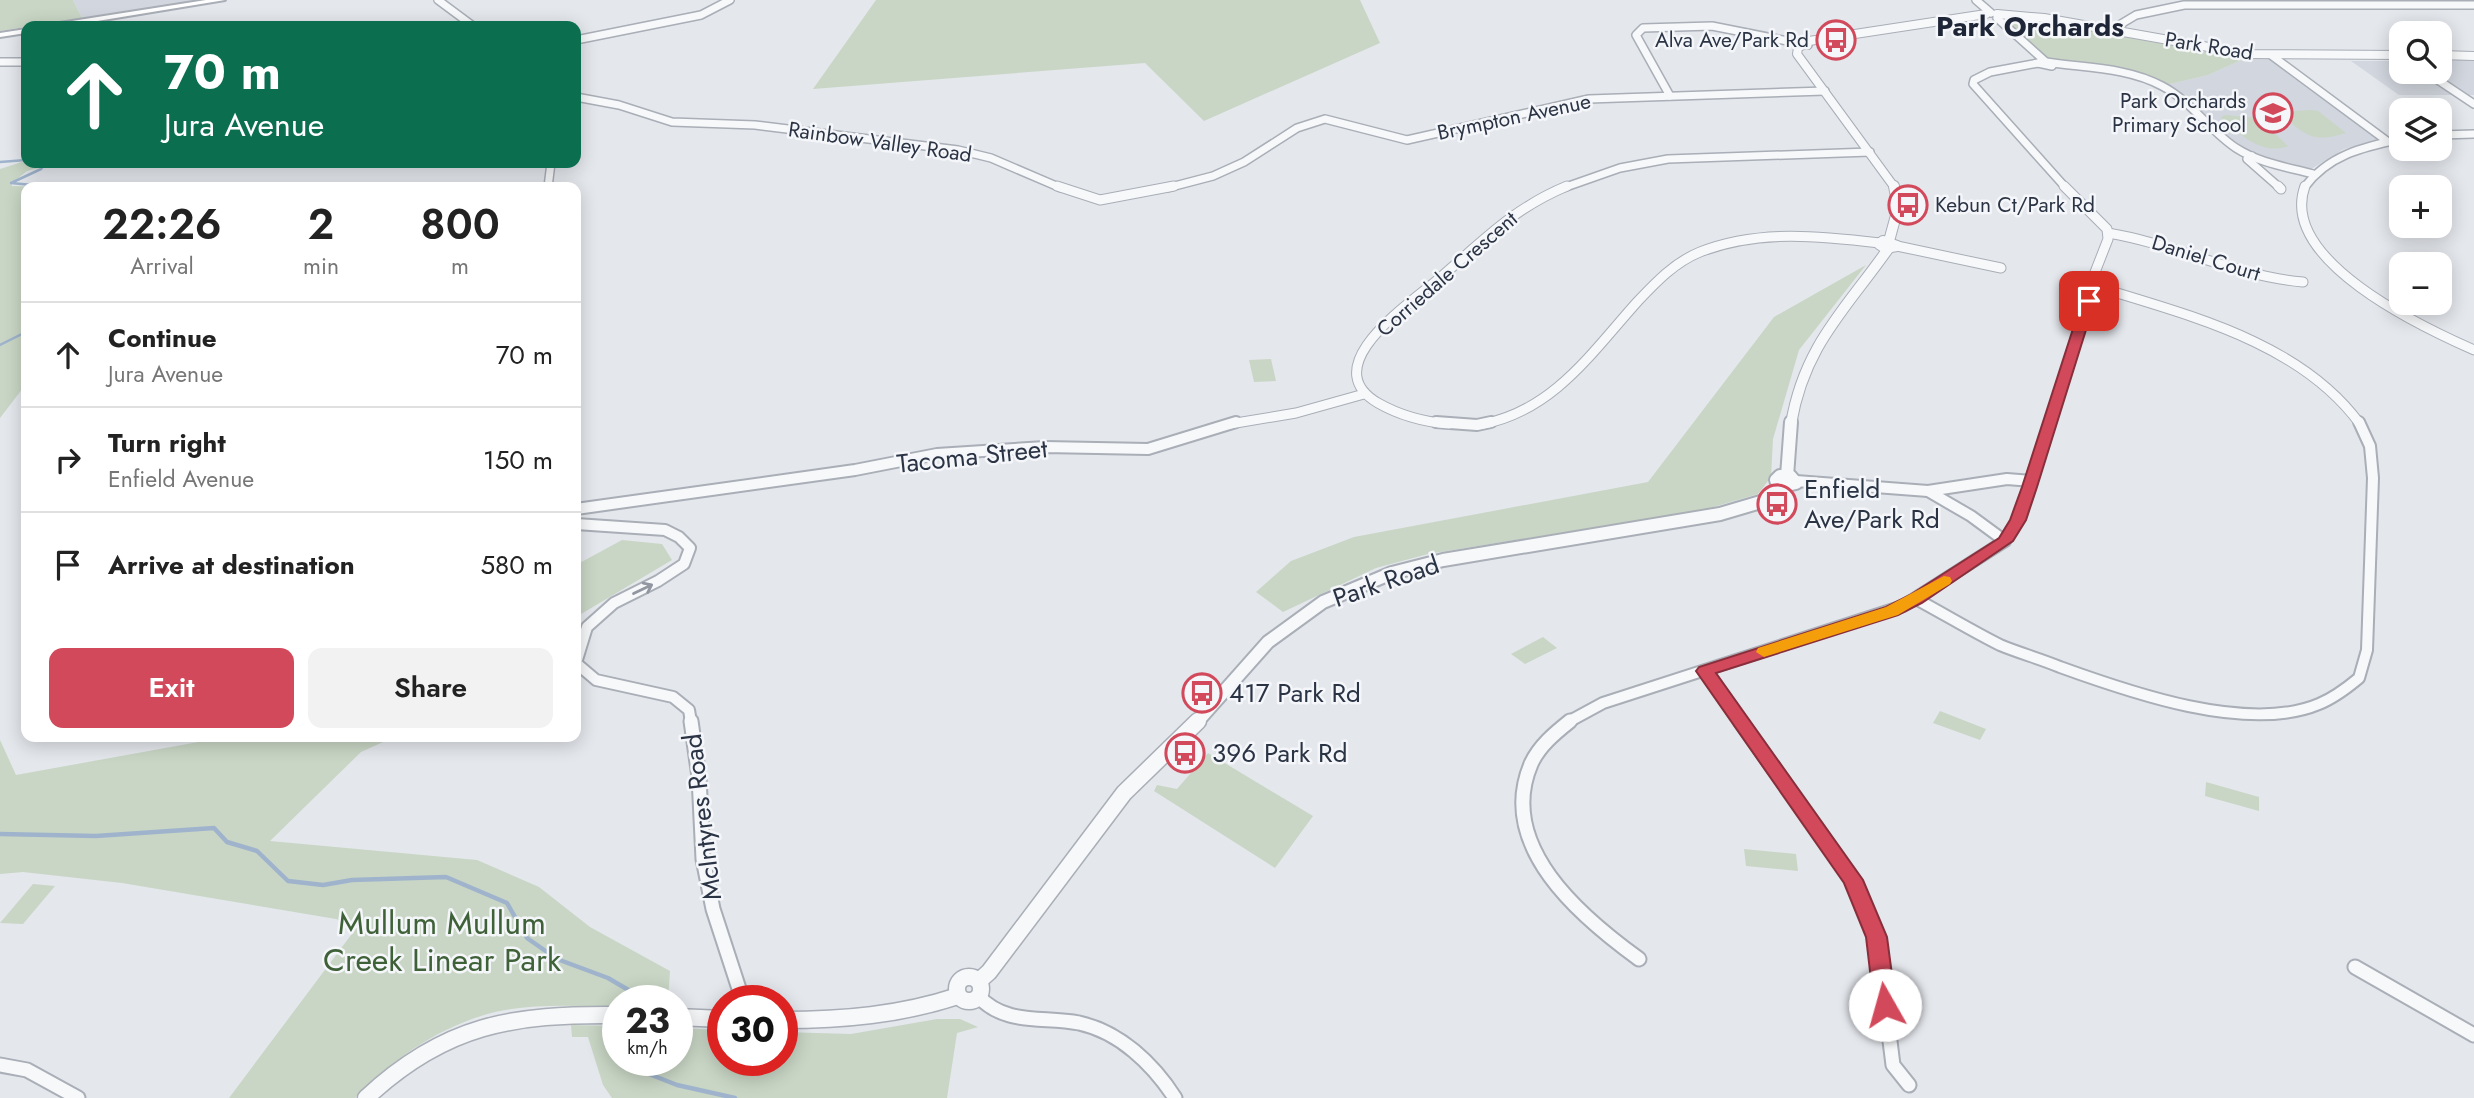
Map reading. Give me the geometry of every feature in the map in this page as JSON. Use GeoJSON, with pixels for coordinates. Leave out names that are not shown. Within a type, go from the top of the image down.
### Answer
{"type":"FeatureCollection","features":[{"type":"Feature","properties":{"kind":"main road"},"geometry":{"type":"LineString","coordinates":[[85,21],[221,0]]}},
{"type":"Feature","properties":{"kind":"main road"},"geometry":{"type":"LineString","coordinates":[[0,35],[21,32]]}},
{"type":"Feature","properties":{"kind":"street"},"geometry":{"type":"LineString","coordinates":[[439,0],[466,21]]}},
{"type":"Feature","properties":{"kind":"street"},"geometry":{"type":"LineString","coordinates":[[581,39],[701,15],[730,0]]}},
{"type":"Feature","properties":{"kind":"street"},"geometry":{"type":"LineString","coordinates":[[1976,0],[2043,62]]}},
{"type":"Feature","properties":{"kind":"street"},"geometry":{"type":"LineString","coordinates":[[2111,30],[2121,20],[2140,12],[2184,5],[2474,4]]}},
{"type":"Feature","properties":{"kind":"street","name":"Park Road"},"geometry":{"type":"LineString","coordinates":[[1805,44],[1965,17],[2018,16],[2220,50],[2271,55],[2389,55]]}},
{"type":"Feature","properties":{"kind":"street"},"geometry":{"type":"LineString","coordinates":[[1670,96],[1636,35],[1643,28],[1712,26],[1805,44],[1801,58],[1898,194],[1898,208],[1888,245],[1870,276],[1821,338],[1812,355],[1788,424],[1789,481],[1928,491],[1990,482],[2031,484]]}},
{"type":"Feature","properties":{"kind":"street"},"geometry":{"type":"LineString","coordinates":[[2271,55],[2387,141]]}},
{"type":"Feature","properties":{"kind":"street"},"geometry":{"type":"LineString","coordinates":[[2452,55],[2474,55]]}},
{"type":"Feature","properties":{"kind":"street"},"geometry":{"type":"LineString","coordinates":[[0,62],[21,62]]}},
{"type":"Feature","properties":{"kind":"street"},"geometry":{"type":"LineString","coordinates":[[1639,959],[1585,917],[1540,860],[1526,825],[1523,796],[1525,781],[1539,748],[1563,722],[1602,703],[1874,617],[1916,599],[2005,541],[2018,520],[2094,291],[2108,233],[2101,222],[1973,87],[1973,82],[1980,75],[2043,62],[2128,74],[2160,85],[2233,146],[2252,156],[2313,174]]}},
{"type":"Feature","properties":{"kind":"street"},"geometry":{"type":"LineString","coordinates":[[2444,84],[2474,104]]}},
{"type":"Feature","properties":{"kind":"street","name":"Brympton Avenue"},"geometry":{"type":"LineString","coordinates":[[1331,119],[1407,140],[1589,99],[1825,91]]}},
{"type":"Feature","properties":{"kind":"street","name":"Rainbow Valley Road"},"geometry":{"type":"LineString","coordinates":[[581,98],[619,105],[672,122],[755,125],[958,150],[991,158],[1075,194],[1100,200],[1153,192],[1213,176],[1244,162],[1297,128],[1316,120],[1331,119]]}},
{"type":"Feature","properties":{"kind":"street"},"geometry":{"type":"LineString","coordinates":[[2452,135],[2474,134]]}},
{"type":"Feature","properties":{"kind":"street"},"geometry":{"type":"LineString","coordinates":[[2387,141],[2344,153],[2313,174],[2300,198],[2303,218],[2310,234],[2353,282],[2390,307],[2474,350]]}},
{"type":"Feature","properties":{"kind":"street","name":"Corriedale Crescent"},"geometry":{"type":"LineString","coordinates":[[1364,394],[1356,374],[1358,359],[1367,345],[1471,249],[1524,208],[1599,175],[1658,159],[1870,152]]}},
{"type":"Feature","properties":{"kind":"street"},"geometry":{"type":"LineString","coordinates":[[2252,156],[2247,159],[2281,189]]}},
{"type":"Feature","properties":{"kind":"street","name":"Daniel Court"},"geometry":{"type":"LineString","coordinates":[[2108,233],[2150,240],[2212,262],[2263,276],[2303,282]]}},
{"type":"Feature","properties":{"kind":"street"},"geometry":{"type":"LineString","coordinates":[[1364,394],[1396,413],[1462,427],[1499,422],[1525,413],[1549,398],[1657,280],[1688,257],[1730,243],[1772,237],[1822,236],[1888,245],[2001,268]]}},
{"type":"Feature","properties":{"kind":"street"},"geometry":{"type":"LineString","coordinates":[[1916,599],[2001,645],[2131,692],[2197,708],[2248,714],[2298,709],[2334,697],[2358,678],[2367,650],[2373,478],[2372,454],[2361,426],[2322,385],[2267,348],[2193,316],[2123,295],[2094,291]]}},
{"type":"Feature","properties":{"kind":"street","name":"Tacoma Street"},"geometry":{"type":"LineString","coordinates":[[581,508],[855,470],[937,454],[1045,447],[1148,449],[1237,422],[1296,413],[1364,394]]}},
{"type":"Feature","properties":{"kind":"street","name":"Park Road"},"geometry":{"type":"LineString","coordinates":[[979,988],[1124,793],[1180,741],[1268,642],[1323,602],[1365,583],[1418,565],[1720,514],[1764,500],[1789,481]]}},
{"type":"Feature","properties":{"kind":"street"},"geometry":{"type":"LineString","coordinates":[[1928,491],[1971,516],[2005,541]]}},
{"type":"Feature","properties":{"kind":"street","name":"McIntyres Road"},"geometry":{"type":"LineString","coordinates":[[581,524],[665,530],[679,537],[690,548],[684,564],[658,581],[614,603],[587,627],[581,647]]}},
{"type":"Feature","properties":{"kind":"street","name":"McIntyres Road"},"geometry":{"type":"LineString","coordinates":[[581,667],[596,680],[673,697],[689,710],[699,777],[703,859],[713,909],[738,985]]}},
{"type":"Feature","properties":{"kind":"street"},"geometry":{"type":"LineString","coordinates":[[1705,671],[1853,880],[1877,937],[1893,1065],[1909,1085]]}},
{"type":"Feature","properties":{"kind":"street"},"geometry":{"type":"LineString","coordinates":[[2355,967],[2474,1035]]}},
{"type":"Feature","properties":{"kind":"street"},"geometry":{"type":"LineString","coordinates":[[798,1020],[861,1020],[920,1010],[958,996],[965,1000],[979,988],[995,1012],[1007,1016],[1088,1026],[1128,1046],[1163,1076],[1175,1098]]}},
{"type":"Feature","properties":{"kind":"street"},"geometry":{"type":"LineString","coordinates":[[366,1098],[417,1055],[449,1038],[503,1020],[572,1014],[602,1015]]}},
{"type":"Feature","properties":{"kind":"street"},"geometry":{"type":"LineString","coordinates":[[0,1065],[27,1070],[78,1098]]}},
{"type":"Feature","properties":{"kind":"shaded area"},"geometry":{"type":"Polygon","coordinates":[[[73,0],[203,0],[82,18],[73,0]]]}},
{"type":"Feature","properties":{"kind":"shaded area","name":"Park Orchards Primary School"},"geometry":{"type":"Polygon","coordinates":[[[2244,59],[2273,59],[2378,139],[2344,149],[2311,169],[2270,161],[2240,148],[2166,85],[2208,75],[2244,59]]]}},
{"type":"Feature","properties":{"kind":"shaded area"},"geometry":{"type":"Polygon","coordinates":[[[2452,60],[2474,60],[2474,95],[2399,95],[2351,61],[2389,61],[2389,84],[2452,84],[2452,60]]]}},
{"type":"Feature","properties":{"kind":"green space"},"geometry":{"type":"Polygon","coordinates":[[[0,0],[73,0],[82,18],[21,21],[21,28],[0,31],[0,0]]]}},
{"type":"Feature","properties":{"kind":"green space"},"geometry":{"type":"Polygon","coordinates":[[[876,0],[1360,0],[1380,43],[1204,121],[1145,63],[813,89],[876,0]]]}},
{"type":"Feature","properties":{"kind":"green space"},"geometry":{"type":"Polygon","coordinates":[[[2003,20],[2034,20],[2244,59],[2208,75],[2166,85],[2149,78],[2047,61],[2003,20]]]}},
{"type":"Feature","properties":{"kind":"green space"},"geometry":{"type":"Polygon","coordinates":[[[2318,111],[2346,133],[2324,137],[2308,135],[2277,112],[2318,111]]]}},
{"type":"Feature","properties":{"kind":"green space"},"geometry":{"type":"Polygon","coordinates":[[[2225,115],[2258,118],[2288,146],[2261,146],[2223,120],[2221,117],[2225,115]]]}},
{"type":"Feature","properties":{"kind":"green space"},"geometry":{"type":"Polygon","coordinates":[[[21,162],[21,168],[39,168],[27,171],[12,183],[12,186],[21,186],[21,391],[0,418],[0,169],[21,162]]]}},
{"type":"Feature","properties":{"kind":"green space"},"geometry":{"type":"Polygon","coordinates":[[[1866,265],[1799,350],[1773,439],[1771,477],[1758,494],[1703,510],[1428,554],[1376,568],[1283,612],[1256,592],[1291,561],[1354,537],[1648,482],[1774,317],[1866,265]]]}},
{"type":"Feature","properties":{"kind":"green space"},"geometry":{"type":"Polygon","coordinates":[[[1271,359],[1276,381],[1254,382],[1249,360],[1271,359]]]}},
{"type":"Feature","properties":{"kind":"green space"},"geometry":{"type":"Polygon","coordinates":[[[622,540],[662,544],[672,560],[581,614],[581,562],[622,540]]]}},
{"type":"Feature","properties":{"kind":"green space"},"geometry":{"type":"Polygon","coordinates":[[[1543,637],[1557,648],[1525,664],[1511,654],[1543,637]]]}},
{"type":"Feature","properties":{"kind":"green space"},"geometry":{"type":"Polygon","coordinates":[[[1940,711],[1986,729],[1980,740],[1933,723],[1940,711]]]}},
{"type":"Feature","properties":{"kind":"green space","name":"Mullum Mullum Creek Linear Park"},"geometry":{"type":"Polygon","coordinates":[[[0,740],[16,775],[198,742],[383,742],[361,752],[270,841],[477,860],[539,887],[590,927],[670,971],[669,985],[602,985],[602,1007],[525,1007],[475,1018],[419,1045],[385,1070],[355,1098],[229,1098],[357,927],[336,919],[122,883],[23,872],[0,874],[0,740]]]}},
{"type":"Feature","properties":{"kind":"green space"},"geometry":{"type":"Polygon","coordinates":[[[1208,753],[1313,816],[1275,868],[1154,791],[1157,785],[1177,789],[1208,753]]]}},
{"type":"Feature","properties":{"kind":"green space"},"geometry":{"type":"Polygon","coordinates":[[[2206,782],[2259,797],[2259,811],[2205,796],[2206,782]]]}},
{"type":"Feature","properties":{"kind":"green space"},"geometry":{"type":"Polygon","coordinates":[[[1744,849],[1796,854],[1798,871],[1746,866],[1744,849]]]}},
{"type":"Feature","properties":{"kind":"green space"},"geometry":{"type":"Polygon","coordinates":[[[33,884],[55,886],[23,924],[0,923],[33,884]]]}},
{"type":"Feature","properties":{"kind":"green space","name":"Mullum Mullum Creek Linear Park"},"geometry":{"type":"Polygon","coordinates":[[[937,1019],[960,1019],[978,1027],[957,1033],[947,1098],[612,1098],[603,1085],[588,1037],[572,1037],[571,1025],[602,1026],[602,1076],[693,1076],[693,1029],[707,1029],[707,1076],[798,1076],[798,1032],[851,1034],[937,1019]]]}},
{"type":"Feature","properties":{"kind":"waterway"},"geometry":{"type":"LineString","coordinates":[[0,162],[21,160]]}},
{"type":"Feature","properties":{"kind":"waterway"},"geometry":{"type":"LineString","coordinates":[[21,184],[11,183],[42,168]]}},
{"type":"Feature","properties":{"kind":"waterway"},"geometry":{"type":"LineString","coordinates":[[0,345],[21,334]]}},
{"type":"Feature","properties":{"kind":"waterway"},"geometry":{"type":"LineString","coordinates":[[0,834],[96,836],[214,828],[227,842],[257,851],[288,881],[323,885],[352,880],[446,877],[507,903],[527,938],[557,959],[620,985]]}},
{"type":"Feature","properties":{"kind":"waterway"},"geometry":{"type":"LineString","coordinates":[[654,1076],[677,1085],[735,1098]]}},
{"type":"Feature","properties":{"kind":"slow traffic"},"geometry":{"type":"LineString","coordinates":[[1764,652],[1892,611],[1944,581]]}},
{"type":"Feature","properties":{"kind":"place","name":"Alva Ave/Park Rd"},"geometry":{"type":"Point","coordinates":[1836,40]}},
{"type":"Feature","properties":{"kind":"place","name":"Park Orchards Primary School"},"geometry":{"type":"Point","coordinates":[2273,113]}},
{"type":"Feature","properties":{"kind":"place","name":"Kebun Ct/Park Rd"},"geometry":{"type":"Point","coordinates":[1908,205]}},
{"type":"Feature","properties":{"kind":"place","name":"Enfield Ave/Park Rd"},"geometry":{"type":"Point","coordinates":[1777,504]}},
{"type":"Feature","properties":{"kind":"place","name":"417 Park Rd"},"geometry":{"type":"Point","coordinates":[1202,693]}},
{"type":"Feature","properties":{"kind":"place","name":"396 Park Rd"},"geometry":{"type":"Point","coordinates":[1185,753]}},
{"type":"Feature","properties":{"kind":"district","name":"Park Orchards"},"geometry":{"type":"Point","coordinates":[2030,26]}},
{"type":"Feature","properties":{"kind":"route"},"geometry":{"type":"LineString","coordinates":[[1885,1005],[1877,937],[1853,880],[1705,671],[1892,611],[1916,599],[2005,541],[2018,520],[2030,487],[2089,301]]}}]}
